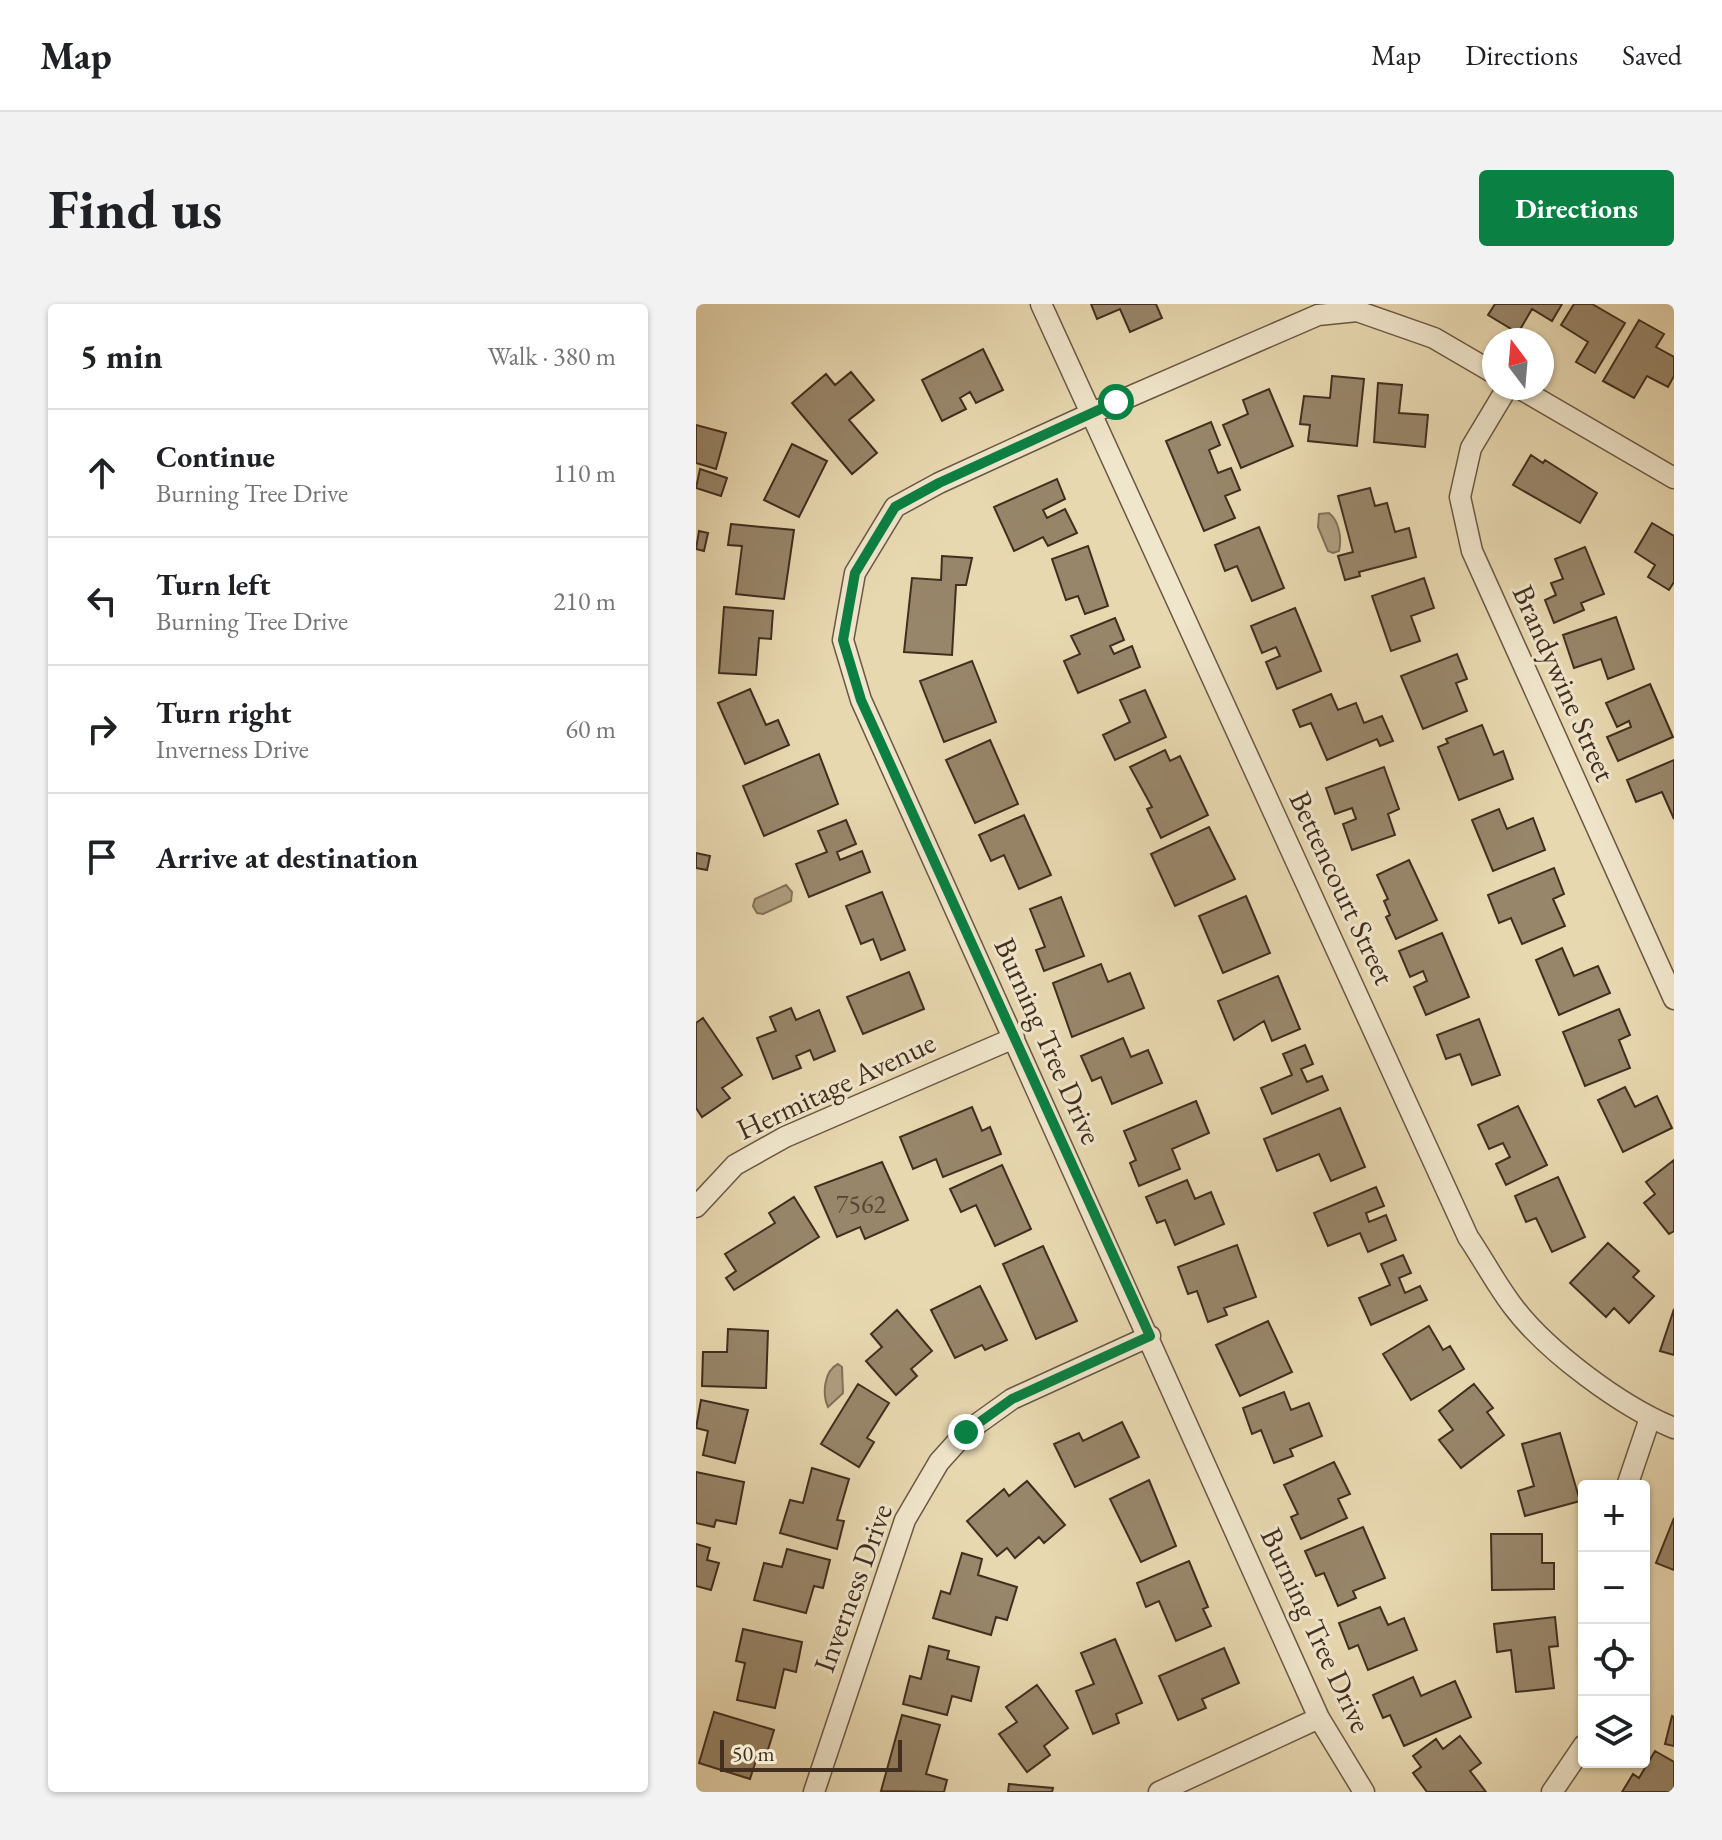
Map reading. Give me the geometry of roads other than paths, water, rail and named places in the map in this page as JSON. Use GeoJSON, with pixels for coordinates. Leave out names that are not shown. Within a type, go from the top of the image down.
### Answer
{"type":"FeatureCollection","features":[{"type":"Feature","properties":{"kind":"street","name":"Bettencourt Street"},"geometry":{"type":"LineString","coordinates":[[1041,304],[1468,1237],[1512,1305],[1548,1346],[1650,1418],[1674,1428]]}},
{"type":"Feature","properties":{"kind":"street","name":"Burning Tree Drive"},"geometry":{"type":"LineString","coordinates":[[1364,1792],[1319,1718],[1150,1336],[861,700],[843,640],[855,573],[895,507],[939,483],[1092,413],[1318,315],[1357,311],[1434,338],[1482,366]]}},
{"type":"Feature","properties":{"kind":"street","name":"Brandywine Street"},"geometry":{"type":"LineString","coordinates":[[1500,400],[1471,448],[1460,497],[1472,551],[1674,999]]}},
{"type":"Feature","properties":{"kind":"street"},"geometry":{"type":"LineString","coordinates":[[1540,400],[1674,478]]}},
{"type":"Feature","properties":{"kind":"street","name":"Hermitage Avenue"},"geometry":{"type":"LineString","coordinates":[[696,1207],[735,1165],[785,1137],[1014,1038]]}},
{"type":"Feature","properties":{"kind":"street","name":"Inverness Drive"},"geometry":{"type":"LineString","coordinates":[[814,1792],[905,1520],[939,1462],[966,1432],[1012,1399],[1150,1336]]}},
{"type":"Feature","properties":{"kind":"street"},"geometry":{"type":"LineString","coordinates":[[1629,1480],[1650,1418]]}},
{"type":"Feature","properties":{"kind":"street"},"geometry":{"type":"LineString","coordinates":[[1159,1792],[1319,1718]]}},
{"type":"Feature","properties":{"kind":"street"},"geometry":{"type":"LineString","coordinates":[[1552,1792],[1578,1754]]}}]}
